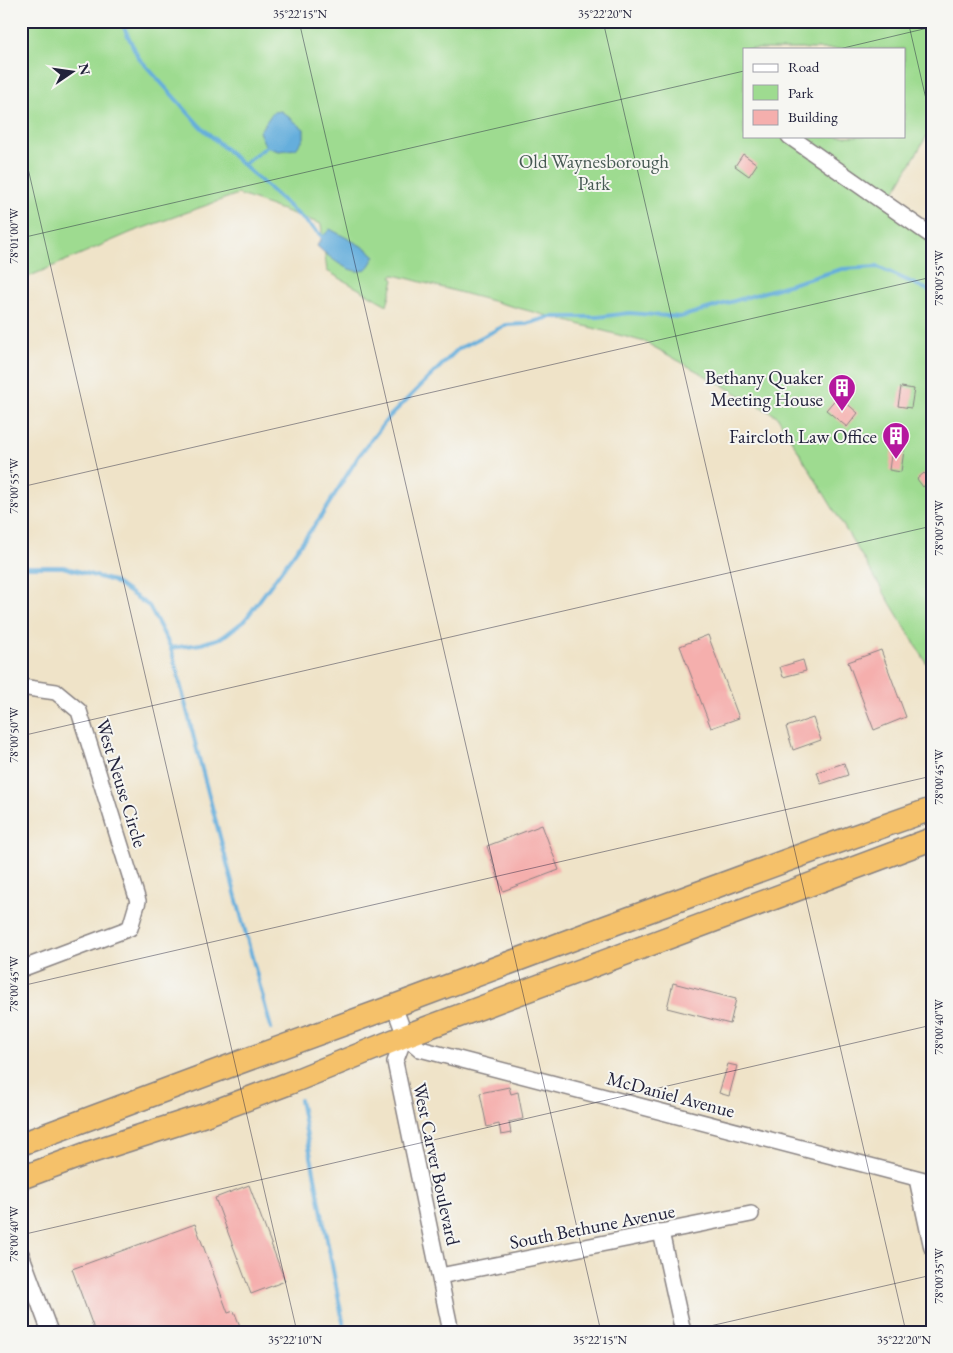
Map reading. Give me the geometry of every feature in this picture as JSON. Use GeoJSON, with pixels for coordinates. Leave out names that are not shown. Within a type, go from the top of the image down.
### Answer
{"type":"FeatureCollection","features":[{"type":"Feature","properties":{"kind":"highway"},"geometry":{"type":"LineString","coordinates":[[21,1144],[932,808]]}},
{"type":"Feature","properties":{"kind":"highway"},"geometry":{"type":"LineString","coordinates":[[21,1178],[88,1153],[214,1112],[405,1036],[932,839]]}},
{"type":"Feature","properties":{"kind":"street"},"geometry":{"type":"LineString","coordinates":[[792,138],[932,236]]}},
{"type":"Feature","properties":{"kind":"street","name":"West Neuse Circle"},"geometry":{"type":"LineString","coordinates":[[21,687],[56,692],[79,711],[138,901],[130,928],[21,969]]}},
{"type":"Feature","properties":{"kind":"street"},"geometry":{"type":"LineString","coordinates":[[394,1006],[405,1036]]}},
{"type":"Feature","properties":{"kind":"street","name":"McDaniel Avenue"},"geometry":{"type":"LineString","coordinates":[[405,1036],[420,1049],[925,1180]]}},
{"type":"Feature","properties":{"kind":"street","name":"West Carver Boulevard"},"geometry":{"type":"LineString","coordinates":[[405,1036],[395,1062],[451,1332]]}},
{"type":"Feature","properties":{"kind":"street"},"geometry":{"type":"LineString","coordinates":[[925,1180],[932,1248]]}},
{"type":"Feature","properties":{"kind":"street","name":"South Bethune Avenue"},"geometry":{"type":"LineString","coordinates":[[440,1276],[751,1214]]}},
{"type":"Feature","properties":{"kind":"street"},"geometry":{"type":"LineString","coordinates":[[661,1232],[682,1332]]}},
{"type":"Feature","properties":{"kind":"street"},"geometry":{"type":"LineString","coordinates":[[21,1254],[50,1332]]}},
{"type":"Feature","properties":{"kind":"green space","name":"Old Waynesborough Park"},"geometry":{"type":"Polygon","coordinates":[[[21,21],[932,21],[932,127],[886,206],[932,232],[932,672],[777,416],[645,342],[395,275],[391,276],[394,280],[387,305],[327,271],[321,224],[238,194],[132,232],[21,280],[21,21]]]}},
{"type":"Feature","properties":{"kind":"water"},"geometry":{"type":"Polygon","coordinates":[[[281,111],[304,129],[304,138],[296,149],[279,151],[266,147],[259,132],[273,112],[281,111]]]}},
{"type":"Feature","properties":{"kind":"water"},"geometry":{"type":"Polygon","coordinates":[[[330,229],[367,249],[375,256],[366,269],[360,271],[347,268],[333,260],[317,246],[330,229]]]}},
{"type":"Feature","properties":{"kind":"building"},"geometry":{"type":"Polygon","coordinates":[[[743,154],[757,164],[749,176],[735,166],[743,154]]]}},
{"type":"Feature","properties":{"kind":"building"},"geometry":{"type":"Polygon","coordinates":[[[901,387],[914,389],[911,408],[898,406],[901,387]]]}},
{"type":"Feature","properties":{"kind":"building","name":"Bethany Quaker Meeting House"},"geometry":{"type":"Polygon","coordinates":[[[838,396],[858,413],[847,427],[826,410],[838,396]]]}},
{"type":"Feature","properties":{"kind":"building","name":"Faircloth Law Office"},"geometry":{"type":"Polygon","coordinates":[[[892,448],[904,450],[901,472],[889,470],[892,448]]]}},
{"type":"Feature","properties":{"kind":"building"},"geometry":{"type":"Polygon","coordinates":[[[924,473],[931,480],[923,487],[917,479],[924,473]]]}},
{"type":"Feature","properties":{"kind":"building"},"geometry":{"type":"Polygon","coordinates":[[[708,635],[739,718],[711,728],[680,646],[708,635]]]}},
{"type":"Feature","properties":{"kind":"building"},"geometry":{"type":"Polygon","coordinates":[[[881,650],[906,717],[874,730],[848,662],[881,650]]]}},
{"type":"Feature","properties":{"kind":"building"},"geometry":{"type":"Polygon","coordinates":[[[803,660],[806,671],[783,677],[780,667],[803,660]]]}},
{"type":"Feature","properties":{"kind":"building"},"geometry":{"type":"Polygon","coordinates":[[[813,718],[821,740],[793,750],[786,727],[813,718]]]}},
{"type":"Feature","properties":{"kind":"building"},"geometry":{"type":"Polygon","coordinates":[[[844,763],[848,775],[821,784],[817,772],[844,763]]]}},
{"type":"Feature","properties":{"kind":"building"},"geometry":{"type":"Polygon","coordinates":[[[542,825],[559,870],[503,891],[487,846],[542,825]]]}},
{"type":"Feature","properties":{"kind":"building"},"geometry":{"type":"Polygon","coordinates":[[[673,983],[736,999],[730,1024],[667,1008],[673,983]]]}},
{"type":"Feature","properties":{"kind":"building"},"geometry":{"type":"Polygon","coordinates":[[[728,1064],[737,1066],[729,1096],[719,1093],[728,1064]]]}},
{"type":"Feature","properties":{"kind":"building"},"geometry":{"type":"Polygon","coordinates":[[[509,1087],[511,1094],[518,1092],[523,1119],[509,1122],[511,1133],[501,1135],[499,1124],[487,1127],[480,1093],[509,1087]]]}},
{"type":"Feature","properties":{"kind":"building"},"geometry":{"type":"Polygon","coordinates":[[[249,1185],[285,1281],[251,1294],[215,1198],[249,1185]]]}},
{"type":"Feature","properties":{"kind":"building"},"geometry":{"type":"Polygon","coordinates":[[[195,1224],[228,1313],[234,1311],[240,1326],[233,1329],[235,1332],[95,1332],[72,1269],[195,1224]]]}},
{"type":"Feature","properties":{"kind":"waterway"},"geometry":{"type":"LineString","coordinates":[[121,21],[138,57],[200,126],[324,238]]}},
{"type":"Feature","properties":{"kind":"waterway"},"geometry":{"type":"LineString","coordinates":[[244,164],[270,144]]}},
{"type":"Feature","properties":{"kind":"waterway"},"geometry":{"type":"LineString","coordinates":[[171,648],[201,644],[223,637],[245,620],[322,515],[358,457],[389,417],[458,349],[506,325],[526,324],[550,317],[598,317],[629,313],[680,317],[842,269],[878,267],[932,293]]}},
{"type":"Feature","properties":{"kind":"waterway"},"geometry":{"type":"LineString","coordinates":[[21,567],[63,567],[113,581],[149,606],[171,648],[271,1028]]}},
{"type":"Feature","properties":{"kind":"waterway"},"geometry":{"type":"LineString","coordinates":[[300,1100],[345,1332]]}},
{"type":"Feature","properties":{"kind":"place","name":"Bethany Quaker Meeting House"},"geometry":{"type":"Point","coordinates":[842,412]}},
{"type":"Feature","properties":{"kind":"place","name":"Faircloth Law Office"},"geometry":{"type":"Point","coordinates":[896,460]}}]}
